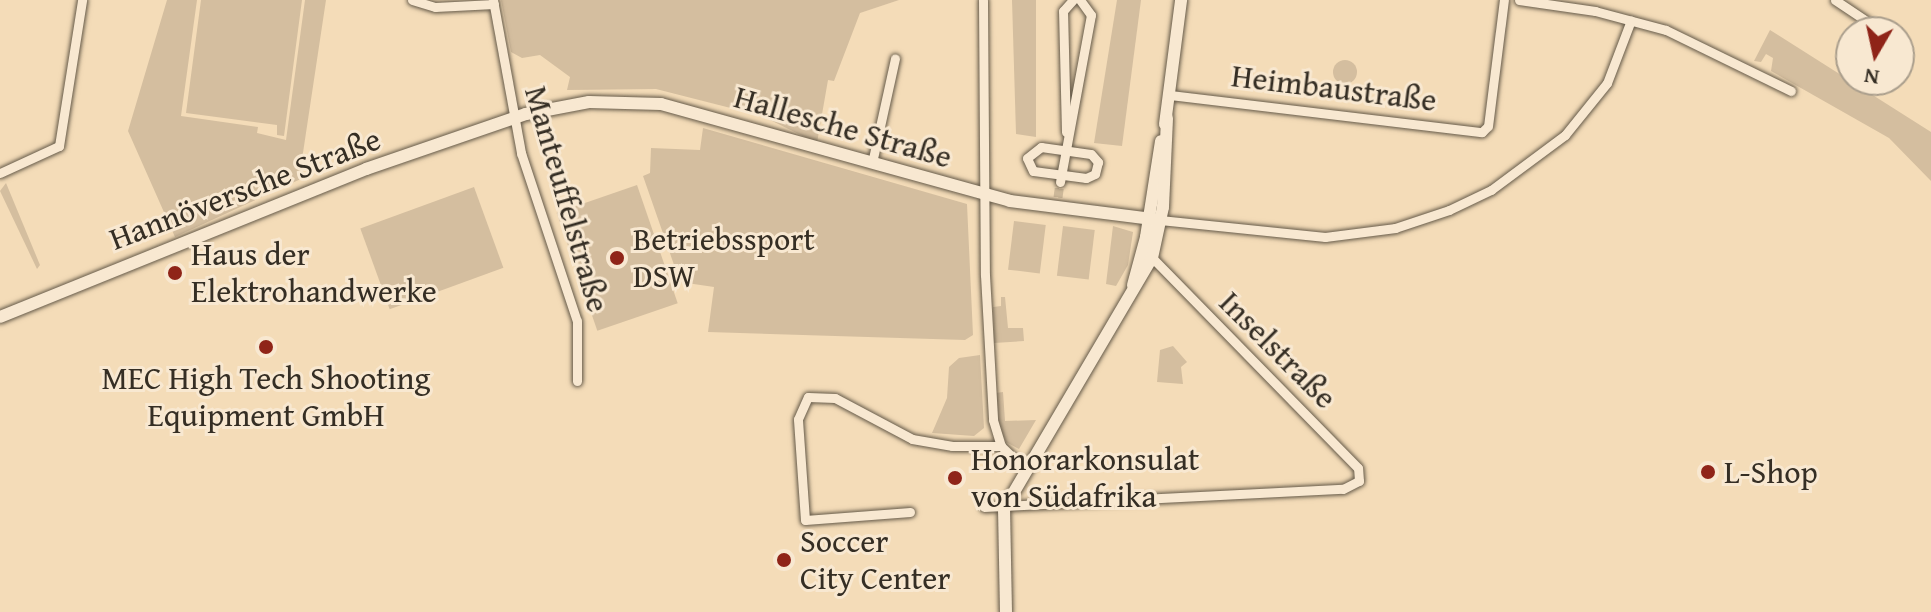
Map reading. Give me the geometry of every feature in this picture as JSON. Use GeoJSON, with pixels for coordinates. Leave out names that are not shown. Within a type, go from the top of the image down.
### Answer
{"type":"FeatureCollection","features":[{"type":"Feature","properties":{"kind":"main road"},"geometry":{"type":"LineString","coordinates":[[1006,612],[1004,509],[1024,468],[1152,258],[1181,0]]}},
{"type":"Feature","properties":{"kind":"main road","name":"Hallesche Straße"},"geometry":{"type":"LineString","coordinates":[[513,118],[589,102],[661,104],[986,195],[1057,202],[1155,219]]}},
{"type":"Feature","properties":{"kind":"main road","name":"Hannöversche Straße"},"geometry":{"type":"LineString","coordinates":[[0,317],[293,197],[513,118]]}},
{"type":"Feature","properties":{"kind":"main road"},"geometry":{"type":"LineString","coordinates":[[1133,285],[1155,219]]}},
{"type":"Feature","properties":{"kind":"street"},"geometry":{"type":"LineString","coordinates":[[0,173],[59,146],[82,0]]}},
{"type":"Feature","properties":{"kind":"street"},"geometry":{"type":"LineString","coordinates":[[412,0],[435,7],[493,2]]}},
{"type":"Feature","properties":{"kind":"street"},"geometry":{"type":"LineString","coordinates":[[983,0],[988,343],[993,420],[1001,446],[1024,468]]}},
{"type":"Feature","properties":{"kind":"street"},"geometry":{"type":"LineString","coordinates":[[1066,132],[1063,11],[1073,0]]}},
{"type":"Feature","properties":{"kind":"street"},"geometry":{"type":"LineString","coordinates":[[1060,178],[1066,132],[1091,15],[1080,0]]}},
{"type":"Feature","properties":{"kind":"street","name":"Heimbaustraße"},"geometry":{"type":"LineString","coordinates":[[1170,95],[1482,132],[1488,126],[1504,0]]}},
{"type":"Feature","properties":{"kind":"street"},"geometry":{"type":"LineString","coordinates":[[1519,0],[1631,20],[1688,39],[1791,91]]}},
{"type":"Feature","properties":{"kind":"street"},"geometry":{"type":"LineString","coordinates":[[1835,0],[1859,16]]}},
{"type":"Feature","properties":{"kind":"street","name":"Manteuffelstraße"},"geometry":{"type":"LineString","coordinates":[[493,2],[513,118],[577,321],[581,368],[577,381]]}},
{"type":"Feature","properties":{"kind":"street"},"geometry":{"type":"LineString","coordinates":[[1155,219],[1325,237],[1395,228],[1449,210],[1491,190],[1565,135],[1607,83],[1631,20]]}},
{"type":"Feature","properties":{"kind":"street"},"geometry":{"type":"LineString","coordinates":[[872,163],[895,58]]}},
{"type":"Feature","properties":{"kind":"street"},"geometry":{"type":"LineString","coordinates":[[1034,148],[1091,154],[1097,169],[1086,178],[1060,178],[1033,171],[1027,158],[1034,148]]}},
{"type":"Feature","properties":{"kind":"street","name":"Inselstraße"},"geometry":{"type":"LineString","coordinates":[[1004,509],[1343,489],[1359,481],[1358,468],[1152,258]]}},
{"type":"Feature","properties":{"kind":"street"},"geometry":{"type":"LineString","coordinates":[[910,512],[805,520],[798,419],[804,401],[825,394],[891,431],[931,444],[1001,446]]}},
{"type":"Feature","properties":{"kind":"street"},"geometry":{"type":"LineString","coordinates":[[984,507],[1004,509]]}},
{"type":"Feature","properties":{"kind":"shaded area"},"geometry":{"type":"Polygon","coordinates":[[[167,0],[197,0],[181,116],[258,127],[257,133],[286,140],[305,0],[326,0],[301,166],[303,178],[175,237],[128,131],[167,0]]]}},
{"type":"Feature","properties":{"kind":"shaded area"},"geometry":{"type":"Polygon","coordinates":[[[201,0],[302,0],[284,136],[277,135],[277,125],[186,113],[201,0]]]}},
{"type":"Feature","properties":{"kind":"shaded area"},"geometry":{"type":"Polygon","coordinates":[[[501,0],[899,0],[860,13],[834,81],[828,80],[817,143],[762,116],[656,89],[567,90],[570,77],[540,55],[522,58],[511,52],[501,0]]]}},
{"type":"Feature","properties":{"kind":"shaded area"},"geometry":{"type":"Polygon","coordinates":[[[1012,0],[1036,0],[1036,137],[1016,134],[1012,0]]]}},
{"type":"Feature","properties":{"kind":"shaded area"},"geometry":{"type":"Polygon","coordinates":[[[1117,0],[1141,0],[1122,146],[1094,143],[1117,0]]]}},
{"type":"Feature","properties":{"kind":"shaded area"},"geometry":{"type":"Polygon","coordinates":[[[1770,30],[1835,71],[1835,96],[1874,96],[1931,132],[1931,181],[1889,138],[1771,71],[1773,58],[1766,54],[1761,62],[1754,61],[1770,30]]]}},
{"type":"Feature","properties":{"kind":"shaded area"},"geometry":{"type":"Polygon","coordinates":[[[1345,60],[1356,67],[1357,72],[1350,83],[1345,84],[1334,77],[1333,72],[1340,61],[1345,60]]]}},
{"type":"Feature","properties":{"kind":"shaded area"},"geometry":{"type":"Polygon","coordinates":[[[703,128],[967,204],[973,335],[965,340],[708,332],[714,287],[680,282],[643,176],[650,173],[651,148],[700,150],[703,128]]]}},
{"type":"Feature","properties":{"kind":"shaded area"},"geometry":{"type":"Polygon","coordinates":[[[6,183],[40,265],[37,269],[0,191],[6,183]]]}},
{"type":"Feature","properties":{"kind":"shaded area","name":"Betriebssport DSW"},"geometry":{"type":"Polygon","coordinates":[[[637,185],[678,303],[597,331],[557,213],[637,185]]]}},
{"type":"Feature","properties":{"kind":"shaded area"},"geometry":{"type":"Polygon","coordinates":[[[474,187],[503,268],[390,309],[360,228],[474,187]]]}},
{"type":"Feature","properties":{"kind":"shaded area"},"geometry":{"type":"Polygon","coordinates":[[[1014,221],[1046,225],[1040,274],[1008,270],[1014,221]]]}},
{"type":"Feature","properties":{"kind":"shaded area"},"geometry":{"type":"Polygon","coordinates":[[[1063,226],[1095,230],[1089,280],[1057,276],[1063,226]]]}},
{"type":"Feature","properties":{"kind":"shaded area"},"geometry":{"type":"Polygon","coordinates":[[[1113,226],[1133,232],[1128,265],[1116,286],[1106,284],[1113,226]]]}},
{"type":"Feature","properties":{"kind":"shaded area"},"geometry":{"type":"Polygon","coordinates":[[[1001,297],[1005,297],[1008,328],[1023,328],[1024,341],[994,343],[993,307],[1001,306],[1001,297]]]}},
{"type":"Feature","properties":{"kind":"shaded area"},"geometry":{"type":"Polygon","coordinates":[[[1173,346],[1187,362],[1181,367],[1183,384],[1157,382],[1160,350],[1173,346]]]}},
{"type":"Feature","properties":{"kind":"shaded area"},"geometry":{"type":"Polygon","coordinates":[[[980,355],[984,428],[974,436],[932,433],[947,398],[949,367],[959,358],[980,355]]]}},
{"type":"Feature","properties":{"kind":"shaded area"},"geometry":{"type":"Polygon","coordinates":[[[1003,392],[1005,421],[1036,420],[1019,449],[1006,442],[999,427],[996,393],[1003,392]]]}},
{"type":"Feature","properties":{"kind":"tunnel"},"geometry":{"type":"LineString","coordinates":[[1058,197],[1060,182]]}},
{"type":"Feature","properties":{"kind":"place","name":"Betriebssport DSW"},"geometry":{"type":"Point","coordinates":[617,258]}},
{"type":"Feature","properties":{"kind":"place","name":"Haus der Elektrohandwerke"},"geometry":{"type":"Point","coordinates":[175,273]}},
{"type":"Feature","properties":{"kind":"place","name":"MEC High Tech Shooting Equipment GmbH"},"geometry":{"type":"Point","coordinates":[266,347]}},
{"type":"Feature","properties":{"kind":"place","name":"L-Shop"},"geometry":{"type":"Point","coordinates":[1708,472]}},
{"type":"Feature","properties":{"kind":"place","name":"Honorarkonsulat von Südafrika"},"geometry":{"type":"Point","coordinates":[955,478]}},
{"type":"Feature","properties":{"kind":"place","name":"Soccer City Center"},"geometry":{"type":"Point","coordinates":[784,560]}}]}
